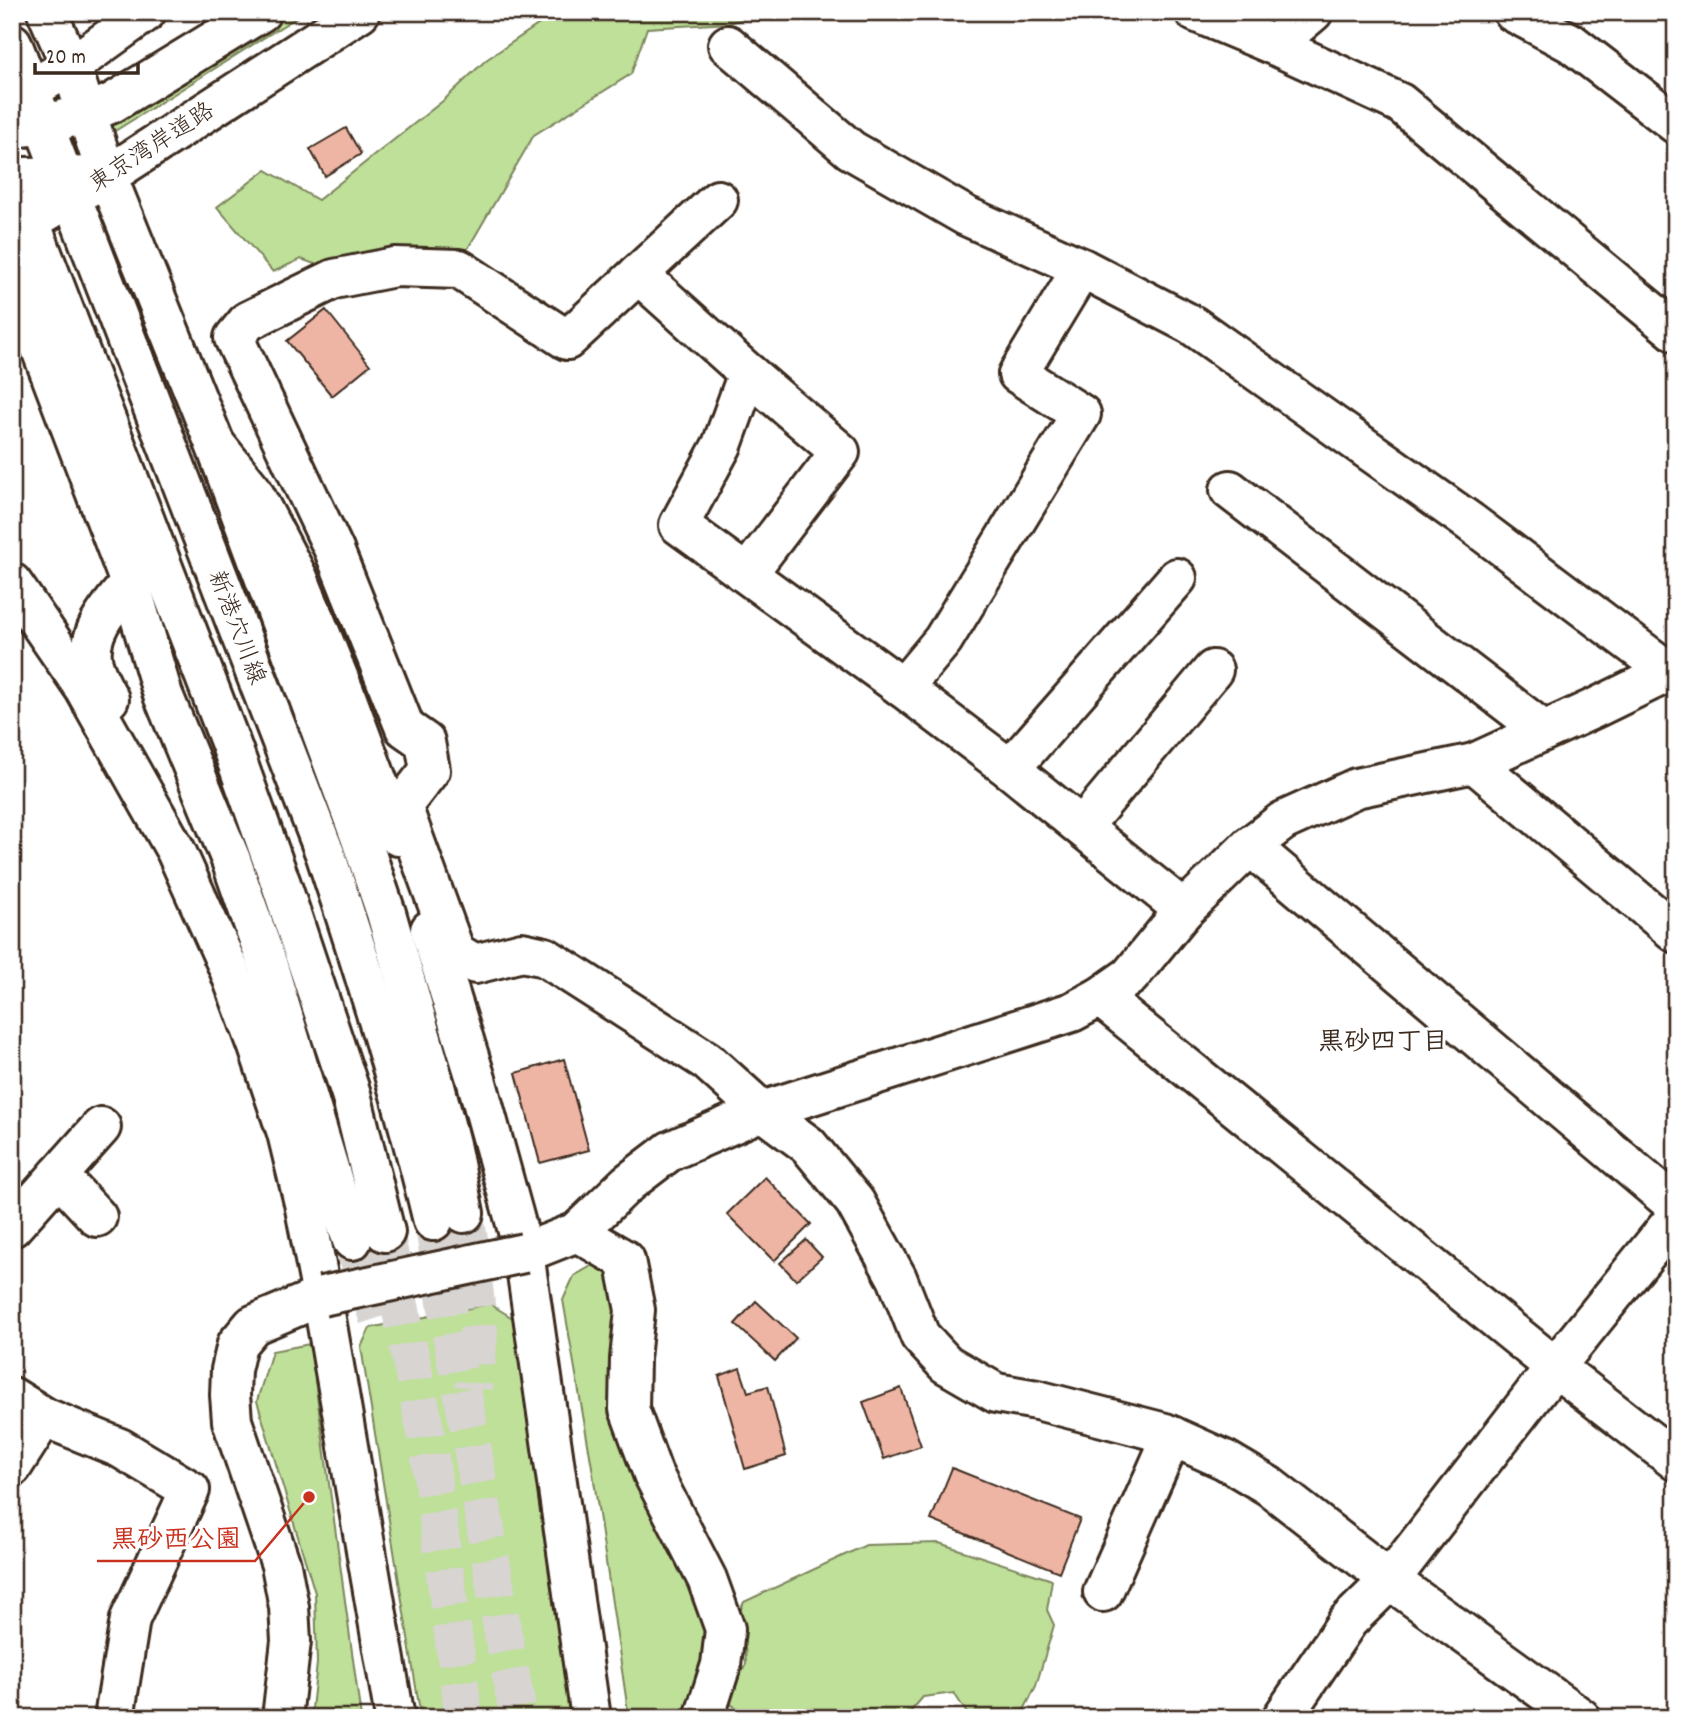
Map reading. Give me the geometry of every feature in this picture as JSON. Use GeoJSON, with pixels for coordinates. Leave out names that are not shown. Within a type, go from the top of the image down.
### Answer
{"type":"FeatureCollection","features":[{"type":"Feature","properties":{"kind":"main road"},"geometry":{"type":"LineString","coordinates":[[47,12],[71,66],[107,176],[215,444],[252,490],[298,578],[383,794],[436,947],[524,1253],[591,1718]]}},
{"type":"Feature","properties":{"kind":"main road"},"geometry":{"type":"LineString","coordinates":[[12,100],[71,66],[146,12]]}},
{"type":"Feature","properties":{"kind":"main road"},"geometry":{"type":"LineString","coordinates":[[12,128],[87,114],[112,103],[261,12]]}},
{"type":"Feature","properties":{"kind":"main road","name":"東京湾岸道路"},"geometry":{"type":"LineString","coordinates":[[12,232],[107,176],[359,12]]}},
{"type":"Feature","properties":{"kind":"main road"},"geometry":{"type":"LineString","coordinates":[[1195,12],[1275,45],[1400,103],[1676,332]]}},
{"type":"Feature","properties":{"kind":"main road"},"geometry":{"type":"LineString","coordinates":[[1275,45],[1313,12]]}},
{"type":"Feature","properties":{"kind":"main road"},"geometry":{"type":"LineString","coordinates":[[1513,12],[1571,43],[1676,124]]}},
{"type":"Feature","properties":{"kind":"main road","name":"新港穴川線"},"geometry":{"type":"LineString","coordinates":[[12,43],[326,856],[363,968],[413,1136],[448,1217],[450,1144],[386,913],[357,827],[215,444]]}},
{"type":"Feature","properties":{"kind":"main road"},"geometry":{"type":"LineString","coordinates":[[282,1718],[291,1641],[289,1606],[281,1565],[232,1421],[230,1395],[237,1344],[253,1325],[323,1296],[524,1253],[577,1232],[628,1183],[670,1150],[762,1111],[1072,1012],[1130,976],[1184,910],[1250,846],[1283,821],[1356,788],[1474,763],[1674,672],[1470,522],[1192,325],[1082,268],[966,216],[851,150],[728,45]]}},
{"type":"Feature","properties":{"kind":"main road"},"geometry":{"type":"LineString","coordinates":[[12,178],[107,176]]}},
{"type":"Feature","properties":{"kind":"main road","name":"新港穴川線"},"geometry":{"type":"LineString","coordinates":[[12,178],[230,742],[281,884],[351,1094],[369,1236],[230,860],[163,695],[130,583]]}},
{"type":"Feature","properties":{"kind":"main road"},"geometry":{"type":"LineString","coordinates":[[718,200],[567,340],[459,269],[396,267],[334,279],[248,321],[234,338],[334,550],[405,728],[425,742],[430,770],[402,806],[455,952],[475,964],[522,952],[545,957],[707,1061],[762,1111],[808,1145],[855,1202],[897,1278],[920,1336],[946,1364],[996,1393],[1165,1433],[1225,1460],[1269,1486],[1390,1580],[1581,1718]]}},
{"type":"Feature","properties":{"kind":"main road"},"geometry":{"type":"LineString","coordinates":[[903,688],[943,640],[1081,414],[1018,374],[1082,268]]}},
{"type":"Feature","properties":{"kind":"main road"},"geometry":{"type":"LineString","coordinates":[[12,273],[130,583],[100,620],[92,647],[92,662],[162,799],[176,850]]}},
{"type":"Feature","properties":{"kind":"main road"},"geometry":{"type":"LineString","coordinates":[[638,274],[840,452],[747,575]]}},
{"type":"Feature","properties":{"kind":"main road"},"geometry":{"type":"LineString","coordinates":[[748,373],[722,446],[680,525],[1010,769],[1184,910]]}},
{"type":"Feature","properties":{"kind":"main road"},"geometry":{"type":"LineString","coordinates":[[1230,490],[1544,731]]}},
{"type":"Feature","properties":{"kind":"main road"},"geometry":{"type":"LineString","coordinates":[[1010,769],[1177,578]]}},
{"type":"Feature","properties":{"kind":"main road"},"geometry":{"type":"LineString","coordinates":[[12,583],[84,688],[176,850],[229,969],[257,1044],[287,1133],[304,1203],[323,1296],[395,1718]]}},
{"type":"Feature","properties":{"kind":"main road"},"geometry":{"type":"LineString","coordinates":[[1082,827],[1213,670]]}},
{"type":"Feature","properties":{"kind":"main road"},"geometry":{"type":"LineString","coordinates":[[1474,763],[1676,933]]}},
{"type":"Feature","properties":{"kind":"main road"},"geometry":{"type":"LineString","coordinates":[[1250,846],[1676,1206]]}},
{"type":"Feature","properties":{"kind":"main road"},"geometry":{"type":"LineString","coordinates":[[1100,997],[1555,1367],[1676,1461]]}},
{"type":"Feature","properties":{"kind":"main road"},"geometry":{"type":"LineString","coordinates":[[12,1227],[101,1127]]}},
{"type":"Feature","properties":{"kind":"main road"},"geometry":{"type":"LineString","coordinates":[[58,1175],[97,1217]]}},
{"type":"Feature","properties":{"kind":"main road"},"geometry":{"type":"LineString","coordinates":[[1282,1718],[1348,1621],[1390,1580],[1555,1367],[1676,1217]]}},
{"type":"Feature","properties":{"kind":"main road"},"geometry":{"type":"LineString","coordinates":[[577,1232],[625,1260],[635,1310],[629,1409],[653,1474],[707,1579],[725,1629],[721,1665],[704,1718]]}},
{"type":"Feature","properties":{"kind":"main road"},"geometry":{"type":"LineString","coordinates":[[12,1397],[44,1417],[120,1448],[190,1490],[130,1619],[114,1718]]}},
{"type":"Feature","properties":{"kind":"main road"},"geometry":{"type":"LineString","coordinates":[[12,1467],[44,1417]]}},
{"type":"Feature","properties":{"kind":"main road"},"geometry":{"type":"LineString","coordinates":[[1103,1592],[1172,1436]]}},
{"type":"Feature","properties":{"kind":"green space"},"geometry":{"type":"Polygon","coordinates":[[[287,12],[305,12],[102,139],[96,124],[287,12]]]}},
{"type":"Feature","properties":{"kind":"green space"},"geometry":{"type":"Polygon","coordinates":[[[557,12],[769,12],[729,23],[647,28],[631,74],[534,135],[463,257],[331,270],[301,259],[273,272],[217,207],[266,170],[318,200],[444,100],[486,60],[557,12]]]}},
{"type":"Feature","properties":{"kind":"green space"},"geometry":{"type":"Polygon","coordinates":[[[607,1257],[620,1333],[714,1625],[691,1718],[629,1718],[592,1467],[563,1300],[574,1276],[607,1257]]]}},
{"type":"Feature","properties":{"kind":"green space"},"geometry":{"type":"Polygon","coordinates":[[[490,1304],[519,1322],[577,1718],[421,1718],[361,1347],[370,1328],[490,1304]]]}},
{"type":"Feature","properties":{"kind":"green space"},"geometry":{"type":"Polygon","coordinates":[[[310,1344],[361,1718],[311,1718],[317,1663],[315,1593],[257,1401],[272,1351],[310,1344]]]}},
{"type":"Feature","properties":{"kind":"green space"},"geometry":{"type":"Polygon","coordinates":[[[939,1543],[1052,1580],[1047,1610],[1054,1625],[1036,1686],[1020,1718],[970,1718],[954,1693],[923,1697],[905,1718],[755,1718],[725,1701],[746,1664],[745,1646],[736,1620],[744,1602],[866,1545],[939,1543]]]}},
{"type":"Feature","properties":{"kind":"building"},"geometry":{"type":"Polygon","coordinates":[[[346,128],[361,154],[325,176],[310,149],[346,128]]]}},
{"type":"Feature","properties":{"kind":"building"},"geometry":{"type":"Polygon","coordinates":[[[326,310],[370,365],[332,396],[287,341],[326,310]]]}},
{"type":"Feature","properties":{"kind":"building"},"geometry":{"type":"Polygon","coordinates":[[[564,1059],[589,1150],[540,1163],[516,1073],[564,1059]]]}},
{"type":"Feature","properties":{"kind":"building"},"geometry":{"type":"Polygon","coordinates":[[[765,1177],[811,1224],[774,1261],[727,1214],[765,1177]]]}},
{"type":"Feature","properties":{"kind":"building"},"geometry":{"type":"Polygon","coordinates":[[[806,1240],[822,1257],[796,1280],[780,1263],[806,1240]]]}},
{"type":"Feature","properties":{"kind":"building"},"geometry":{"type":"Polygon","coordinates":[[[756,1301],[796,1338],[775,1361],[735,1324],[756,1301]]]}},
{"type":"Feature","properties":{"kind":"building"},"geometry":{"type":"Polygon","coordinates":[[[740,1368],[748,1392],[768,1386],[786,1456],[745,1469],[719,1376],[740,1368]]]}},
{"type":"Feature","properties":{"kind":"building"},"geometry":{"type":"Polygon","coordinates":[[[901,1388],[921,1446],[884,1459],[863,1402],[901,1388]]]}},
{"type":"Feature","properties":{"kind":"building"},"geometry":{"type":"Polygon","coordinates":[[[952,1468],[1080,1519],[1059,1572],[931,1520],[952,1468]]]}},
{"type":"Feature","properties":{"kind":"tunnel"},"geometry":{"type":"LineString","coordinates":[[464,1213],[479,1333],[474,1388]]}},
{"type":"Feature","properties":{"kind":"tunnel"},"geometry":{"type":"LineString","coordinates":[[433,1221],[519,1718]]}},
{"type":"Feature","properties":{"kind":"tunnel"},"geometry":{"type":"LineString","coordinates":[[385,1232],[428,1443],[464,1718]]}},
{"type":"Feature","properties":{"kind":"tunnel"},"geometry":{"type":"LineString","coordinates":[[352,1240],[378,1318]]}},
{"type":"Feature","properties":{"kind":"place","name":"黒砂西公園"},"geometry":{"type":"Point","coordinates":[309,1497]}},
{"type":"Feature","properties":{"kind":"district","name":"黒砂四丁目"},"geometry":{"type":"Point","coordinates":[1383,1040]}}]}
